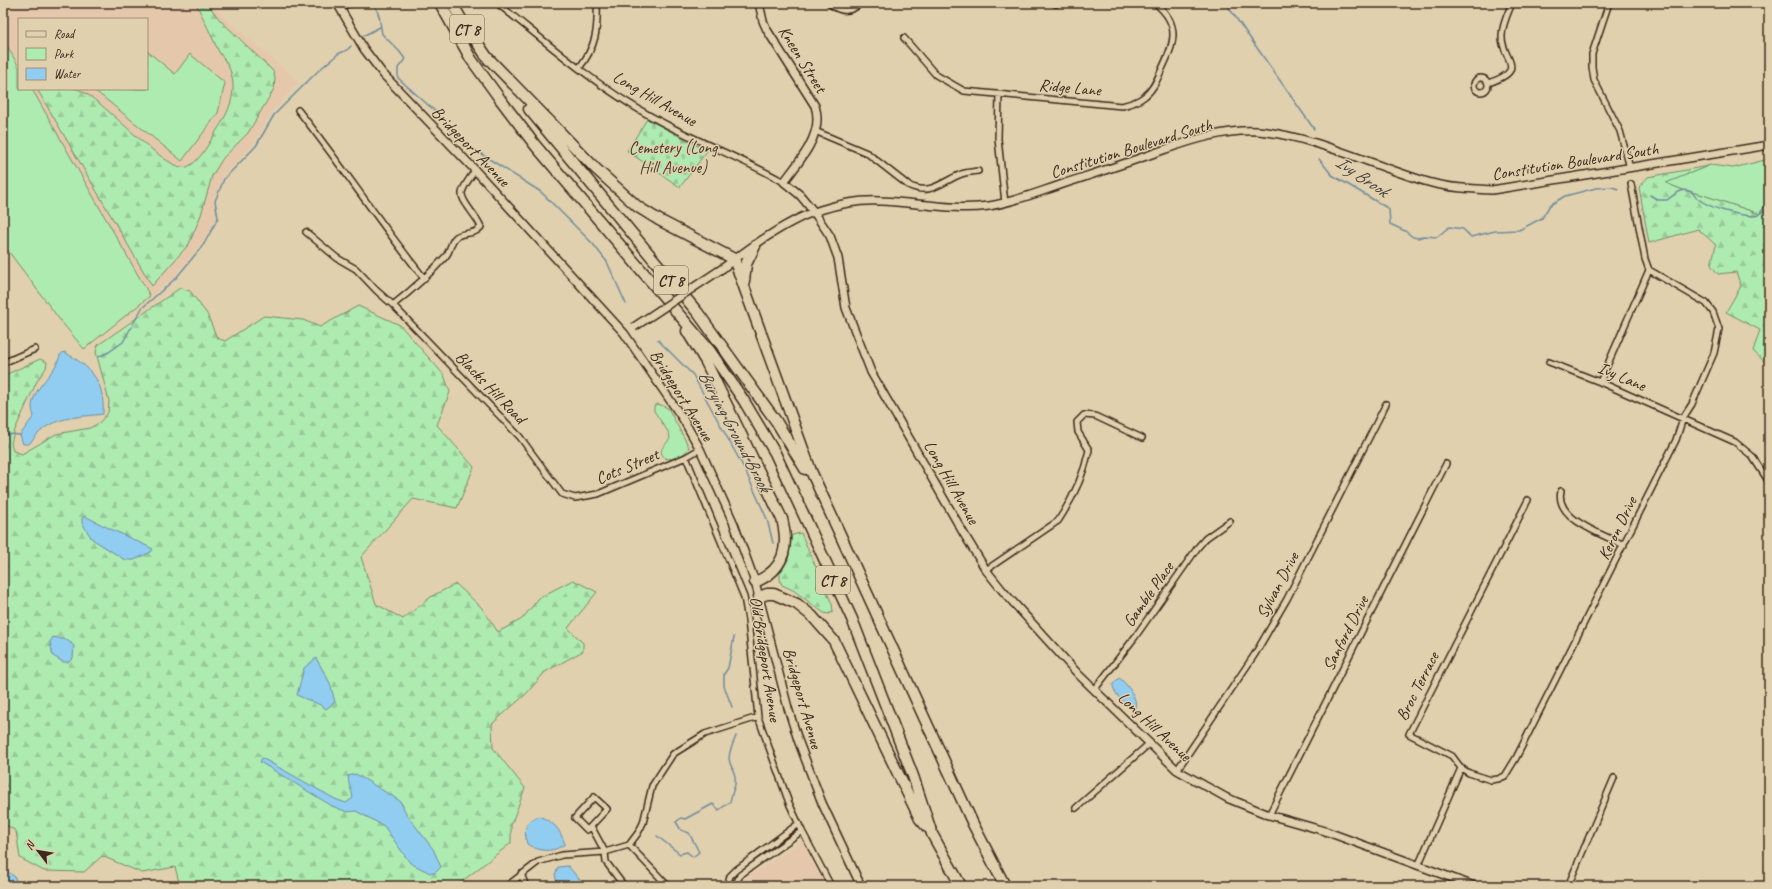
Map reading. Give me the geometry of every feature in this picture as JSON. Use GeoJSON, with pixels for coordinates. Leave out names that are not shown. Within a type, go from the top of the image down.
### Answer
{"type":"FeatureCollection","features":[{"type":"Feature","properties":{"kind":"highway","name":"CT 8"},"geometry":{"type":"LineString","coordinates":[[440,3],[471,59],[500,99],[535,145],[710,351],[744,401],[775,453],[852,619],[913,776],[932,834],[961,886]]}},
{"type":"Feature","properties":{"kind":"highway","name":"CT 8"},"geometry":{"type":"LineString","coordinates":[[452,3],[485,55],[698,313],[776,421],[835,520],[973,824],[1005,886]]}},
{"type":"Feature","properties":{"kind":"highway"},"geometry":{"type":"LineString","coordinates":[[485,55],[596,169],[638,207],[659,220],[734,259],[801,445],[835,520]]}},
{"type":"Feature","properties":{"kind":"highway"},"geometry":{"type":"LineString","coordinates":[[744,285],[746,264],[754,246]]}},
{"type":"Feature","properties":{"kind":"highway"},"geometry":{"type":"LineString","coordinates":[[663,296],[706,362],[782,519],[786,543],[783,556],[778,566],[770,574],[755,582]]}},
{"type":"Feature","properties":{"kind":"highway"},"geometry":{"type":"LineString","coordinates":[[759,597],[767,594],[774,594],[797,604],[812,616],[834,641],[852,675],[920,819],[932,834]]}},
{"type":"Feature","properties":{"kind":"main road","name":"Kneen Street"},"geometry":{"type":"LineString","coordinates":[[759,3],[763,21],[771,38],[815,106],[818,117],[815,131],[804,152],[784,182]]}},
{"type":"Feature","properties":{"kind":"main road","name":"Bridgeport Avenue"},"geometry":{"type":"LineString","coordinates":[[338,5],[373,62],[408,102],[475,170],[624,333],[666,392],[700,449],[734,524],[755,582],[788,708],[800,746],[822,803],[861,886]]}},
{"type":"Feature","properties":{"kind":"main road","name":"Constitution Boulevard South"},"geometry":{"type":"LineString","coordinates":[[624,333],[769,236],[814,212],[862,201],[879,200],[964,207],[989,206],[1005,203],[1207,137],[1255,131],[1283,134],[1430,182],[1462,189],[1492,190],[1519,187],[1769,145]]}},
{"type":"Feature","properties":{"kind":"main road","name":"Long Hill Avenue"},"geometry":{"type":"LineString","coordinates":[[784,182],[800,195],[814,212],[830,236],[838,258],[846,308],[871,372],[986,570],[1019,610],[1095,689],[1177,770],[1227,798],[1269,815],[1325,830],[1474,886]]}},
{"type":"Feature","properties":{"kind":"street"},"geometry":{"type":"LineString","coordinates":[[338,5],[352,3]]}},
{"type":"Feature","properties":{"kind":"street","name":"Long Hill Avenue"},"geometry":{"type":"LineString","coordinates":[[497,3],[604,88],[657,120],[784,182]]}},
{"type":"Feature","properties":{"kind":"street"},"geometry":{"type":"LineString","coordinates":[[579,68],[587,58],[595,42],[598,20],[597,3]]}},
{"type":"Feature","properties":{"kind":"street"},"geometry":{"type":"LineString","coordinates":[[830,4],[840,11],[848,11],[861,3]]}},
{"type":"Feature","properties":{"kind":"street","name":"Ridge Lane"},"geometry":{"type":"LineString","coordinates":[[904,38],[936,75],[964,91],[1122,106],[1136,102],[1146,96],[1153,86],[1171,49],[1174,38],[1173,27],[1170,18],[1156,3]]}},
{"type":"Feature","properties":{"kind":"street"},"geometry":{"type":"LineString","coordinates":[[1488,83],[1504,77],[1510,71],[1510,60],[1501,37],[1512,3]]}},
{"type":"Feature","properties":{"kind":"street"},"geometry":{"type":"LineString","coordinates":[[1609,3],[1592,54],[1592,67],[1594,80],[1620,131],[1630,168]]}},
{"type":"Feature","properties":{"kind":"street"},"geometry":{"type":"LineString","coordinates":[[999,95],[998,139],[1005,203]]}},
{"type":"Feature","properties":{"kind":"street"},"geometry":{"type":"LineString","coordinates":[[298,110],[394,242],[424,278]]}},
{"type":"Feature","properties":{"kind":"street"},"geometry":{"type":"LineString","coordinates":[[815,131],[867,153],[908,185],[916,188],[938,187],[959,175],[978,171]]}},
{"type":"Feature","properties":{"kind":"street"},"geometry":{"type":"LineString","coordinates":[[393,306],[424,278],[450,250],[454,240],[459,235],[472,234],[478,231],[481,227],[463,198],[462,193],[475,170]]}},
{"type":"Feature","properties":{"kind":"street"},"geometry":{"type":"LineString","coordinates":[[1600,382],[1649,270],[1645,259],[1631,184]]}},
{"type":"Feature","properties":{"kind":"street","name":"Blacks Hill Road"},"geometry":{"type":"LineString","coordinates":[[306,232],[337,258],[356,269],[393,306],[520,437],[562,494]]}},
{"type":"Feature","properties":{"kind":"street","name":"Keron Drive"},"geometry":{"type":"LineString","coordinates":[[1460,768],[1469,773],[1491,780],[1505,776],[1510,770],[1676,440],[1683,418],[1692,404],[1714,353],[1719,329],[1713,312],[1706,304],[1649,270]]}},
{"type":"Feature","properties":{"kind":"street"},"geometry":{"type":"LineString","coordinates":[[3,363],[35,349]]}},
{"type":"Feature","properties":{"kind":"street","name":"Ivy Lane"},"geometry":{"type":"LineString","coordinates":[[1549,362],[1600,382],[1724,436],[1745,448],[1769,482]]}},
{"type":"Feature","properties":{"kind":"street","name":"Sylvan Drive"},"geometry":{"type":"LineString","coordinates":[[1177,770],[1255,654],[1287,599],[1386,404]]}},
{"type":"Feature","properties":{"kind":"street"},"geometry":{"type":"LineString","coordinates":[[986,570],[1058,521],[1066,509],[1086,462],[1089,450],[1078,432],[1077,422],[1084,415],[1095,416],[1142,438]]}},
{"type":"Feature","properties":{"kind":"street","name":"Cots Street"},"geometry":{"type":"LineString","coordinates":[[562,494],[575,498],[598,494],[686,457],[700,449]]}},
{"type":"Feature","properties":{"kind":"street","name":"Old Bridgeport Avenue"},"geometry":{"type":"LineString","coordinates":[[686,457],[744,597],[748,620],[758,717],[798,824],[831,886]]}},
{"type":"Feature","properties":{"kind":"street","name":"Sanford Drive"},"geometry":{"type":"LineString","coordinates":[[1269,815],[1446,464]]}},
{"type":"Feature","properties":{"kind":"street"},"geometry":{"type":"LineString","coordinates":[[1561,491],[1560,501],[1569,516],[1624,545]]}},
{"type":"Feature","properties":{"kind":"street","name":"Broc Terrace"},"geometry":{"type":"LineString","coordinates":[[1460,768],[1452,756],[1409,734],[1528,500]]}},
{"type":"Feature","properties":{"kind":"street","name":"Gamble Place"},"geometry":{"type":"LineString","coordinates":[[1095,689],[1198,547],[1206,538],[1230,521]]}},
{"type":"Feature","properties":{"kind":"street"},"geometry":{"type":"LineString","coordinates":[[507,886],[538,862],[562,855],[605,852],[629,845],[643,823],[652,786],[673,754],[705,734],[758,717]]}},
{"type":"Feature","properties":{"kind":"street"},"geometry":{"type":"LineString","coordinates":[[1076,808],[1150,743]]}},
{"type":"Feature","properties":{"kind":"street"},"geometry":{"type":"LineString","coordinates":[[1418,866],[1460,768]]}},
{"type":"Feature","properties":{"kind":"street"},"geometry":{"type":"LineString","coordinates":[[1568,886],[1614,778]]}},
{"type":"Feature","properties":{"kind":"street"},"geometry":{"type":"LineString","coordinates":[[594,798],[607,809],[591,826],[587,830],[575,818],[594,798]]}},
{"type":"Feature","properties":{"kind":"street"},"geometry":{"type":"LineString","coordinates":[[727,886],[730,876],[736,870],[798,824]]}},
{"type":"Feature","properties":{"kind":"street"},"geometry":{"type":"LineString","coordinates":[[591,826],[605,852],[606,862],[624,886]]}},
{"type":"Feature","properties":{"kind":"street"},"geometry":{"type":"LineString","coordinates":[[735,886],[740,875],[802,831]]}},
{"type":"Feature","properties":{"kind":"street"},"geometry":{"type":"LineString","coordinates":[[629,845],[668,886]]}},
{"type":"Feature","properties":{"kind":"street"},"geometry":{"type":"LineString","coordinates":[[736,870],[740,875]]}},
{"type":"Feature","properties":{"kind":"street"},"geometry":{"type":"LineString","coordinates":[[521,874],[526,886]]}},
{"type":"Feature","properties":{"kind":"shaded area"},"geometry":{"type":"Polygon","coordinates":[[[3,3],[213,3],[223,16],[299,82],[272,112],[254,144],[224,175],[213,200],[216,217],[202,243],[175,276],[150,296],[33,90],[148,90],[148,18],[18,18],[18,65],[3,39],[3,3]]]}},
{"type":"Feature","properties":{"kind":"shaded area"},"geometry":{"type":"Polygon","coordinates":[[[802,841],[825,886],[740,886],[745,879],[802,841]]]}},
{"type":"Feature","properties":{"kind":"green space"},"geometry":{"type":"Polygon","coordinates":[[[196,3],[207,3],[219,19],[273,71],[275,78],[274,89],[248,133],[223,158],[212,176],[201,215],[189,244],[152,286],[38,90],[79,90],[102,105],[149,147],[164,158],[177,166],[187,167],[196,161],[208,145],[225,116],[231,102],[233,94],[232,78],[229,68],[219,52],[196,3]]]}},
{"type":"Feature","properties":{"kind":"green space"},"geometry":{"type":"Polygon","coordinates":[[[3,39],[18,65],[18,90],[33,90],[150,296],[84,349],[60,320],[3,244],[3,39]]]}},
{"type":"Feature","properties":{"kind":"green space"},"geometry":{"type":"Polygon","coordinates":[[[148,52],[175,74],[190,54],[225,83],[218,113],[182,161],[94,90],[148,90],[148,52]]]}},
{"type":"Feature","properties":{"kind":"green space","name":"Cemetery (Long Hill Avenue)"},"geometry":{"type":"Polygon","coordinates":[[[647,119],[707,151],[680,187],[627,151],[647,119]]]}},
{"type":"Feature","properties":{"kind":"green space"},"geometry":{"type":"Polygon","coordinates":[[[1769,159],[1769,208],[1760,214],[1665,183],[1710,165],[1733,168],[1769,159]]]}},
{"type":"Feature","properties":{"kind":"green space"},"geometry":{"type":"Polygon","coordinates":[[[1708,166],[1666,183],[1683,190],[1760,214],[1769,208],[1769,362],[1765,362],[1753,351],[1760,330],[1726,312],[1741,286],[1736,272],[1718,274],[1711,265],[1716,245],[1698,229],[1649,243],[1639,187],[1648,177],[1708,166]]]}},
{"type":"Feature","properties":{"kind":"green space"},"geometry":{"type":"Polygon","coordinates":[[[180,288],[190,291],[207,314],[217,338],[225,341],[264,316],[303,320],[320,327],[358,306],[400,325],[444,375],[450,392],[437,425],[474,467],[457,508],[413,499],[361,557],[376,604],[403,619],[432,596],[456,584],[481,607],[498,632],[522,619],[540,597],[573,580],[597,592],[568,628],[583,643],[583,651],[545,672],[526,694],[492,724],[493,748],[525,788],[511,825],[511,843],[456,886],[180,886],[175,867],[142,873],[102,856],[84,872],[44,871],[20,858],[16,831],[3,823],[3,376],[40,359],[47,362],[46,368],[37,381],[14,432],[11,443],[13,451],[22,454],[56,434],[90,428],[99,423],[108,413],[109,401],[96,352],[98,345],[180,288]]]}},
{"type":"Feature","properties":{"kind":"green space"},"geometry":{"type":"Polygon","coordinates":[[[658,404],[668,408],[689,447],[685,453],[672,459],[665,458],[661,452],[670,438],[669,433],[654,411],[654,406],[658,404]]]}},
{"type":"Feature","properties":{"kind":"green space"},"geometry":{"type":"Polygon","coordinates":[[[801,533],[832,604],[833,612],[829,614],[824,613],[793,590],[782,585],[780,580],[780,573],[788,560],[792,535],[801,533]]]}},
{"type":"Feature","properties":{"kind":"water"},"geometry":{"type":"Polygon","coordinates":[[[64,352],[82,363],[94,376],[102,392],[103,414],[61,420],[46,427],[29,444],[23,444],[20,435],[34,416],[32,407],[36,393],[58,362],[60,355],[64,352]]]}},
{"type":"Feature","properties":{"kind":"water"},"geometry":{"type":"Polygon","coordinates":[[[85,516],[153,549],[151,552],[134,560],[125,560],[92,539],[82,523],[82,518],[85,516]]]}},
{"type":"Feature","properties":{"kind":"water"},"geometry":{"type":"Polygon","coordinates":[[[53,637],[67,640],[74,646],[73,658],[69,662],[63,662],[53,656],[50,642],[53,637]]]}},
{"type":"Feature","properties":{"kind":"water"},"geometry":{"type":"Polygon","coordinates":[[[316,658],[330,683],[335,702],[326,709],[319,704],[297,695],[304,668],[316,658]]]}},
{"type":"Feature","properties":{"kind":"water"},"geometry":{"type":"Polygon","coordinates":[[[1119,678],[1125,683],[1134,696],[1136,705],[1135,708],[1124,703],[1117,695],[1113,684],[1119,678]]]}},
{"type":"Feature","properties":{"kind":"water"},"geometry":{"type":"Polygon","coordinates":[[[262,758],[335,799],[346,803],[353,798],[348,776],[356,774],[400,801],[407,815],[433,849],[441,867],[435,873],[430,873],[410,863],[384,826],[356,811],[347,812],[332,806],[260,762],[262,758]]]}},
{"type":"Feature","properties":{"kind":"water"},"geometry":{"type":"Polygon","coordinates":[[[539,816],[549,821],[556,827],[565,844],[551,850],[541,850],[527,844],[526,827],[530,821],[539,816]]]}},
{"type":"Feature","properties":{"kind":"water"},"geometry":{"type":"Polygon","coordinates":[[[568,866],[585,886],[558,886],[555,875],[558,867],[568,866]]]}},
{"type":"Feature","properties":{"kind":"water"},"geometry":{"type":"Polygon","coordinates":[[[3,868],[15,877],[16,881],[13,886],[3,886],[3,868]]]}},
{"type":"Feature","properties":{"kind":"waterway"},"geometry":{"type":"LineString","coordinates":[[374,3],[379,16],[382,34],[405,59],[398,68],[398,78],[437,113]]}},
{"type":"Feature","properties":{"kind":"waterway","name":"Ivy Brook"},"geometry":{"type":"LineString","coordinates":[[1229,3],[1229,8],[1314,129]]}},
{"type":"Feature","properties":{"kind":"waterway"},"geometry":{"type":"LineString","coordinates":[[363,36],[380,27]]}},
{"type":"Feature","properties":{"kind":"waterway"},"geometry":{"type":"LineString","coordinates":[[98,357],[109,352],[123,342],[142,308],[176,278],[204,244],[218,218],[215,201],[224,179],[256,146],[274,115],[318,71],[338,54],[347,50],[351,46]]}},
{"type":"Feature","properties":{"kind":"waterway"},"geometry":{"type":"LineString","coordinates":[[450,130],[465,143]]}},
{"type":"Feature","properties":{"kind":"waterway","name":"Burying Ground Brook"},"geometry":{"type":"LineString","coordinates":[[475,150],[541,192],[593,244],[607,262],[626,304]]}},
{"type":"Feature","properties":{"kind":"waterway","name":"Ivy Brook"},"geometry":{"type":"LineString","coordinates":[[1319,159],[1332,175],[1389,209],[1390,224],[1405,231],[1413,237],[1418,238],[1424,236],[1437,237],[1449,227],[1463,229],[1471,237],[1495,231],[1519,230],[1542,218],[1550,205],[1565,196],[1596,188],[1612,187],[1618,189]]}},
{"type":"Feature","properties":{"kind":"waterway","name":"Ivy Brook"},"geometry":{"type":"LineString","coordinates":[[1650,195],[1658,200],[1667,200],[1685,190],[1692,192],[1712,207],[1743,215],[1759,215],[1769,200]]}},
{"type":"Feature","properties":{"kind":"waterway","name":"Burying Ground Brook"},"geometry":{"type":"LineString","coordinates":[[658,340],[693,375],[745,470],[767,519],[773,543]]}},
{"type":"Feature","properties":{"kind":"waterway"},"geometry":{"type":"LineString","coordinates":[[3,436],[8,434],[20,435]]}},
{"type":"Feature","properties":{"kind":"waterway","name":"Burying Ground Brook"},"geometry":{"type":"LineString","coordinates":[[732,707],[724,686],[724,674],[728,668],[734,637]]}},
{"type":"Feature","properties":{"kind":"waterway","name":"Burying Ground Brook"},"geometry":{"type":"LineString","coordinates":[[657,836],[680,854],[687,852],[693,857],[699,852],[689,833],[681,830],[676,822],[681,818],[685,819],[713,804],[719,810],[730,802],[735,786],[735,775],[729,757],[736,736]]}}]}
